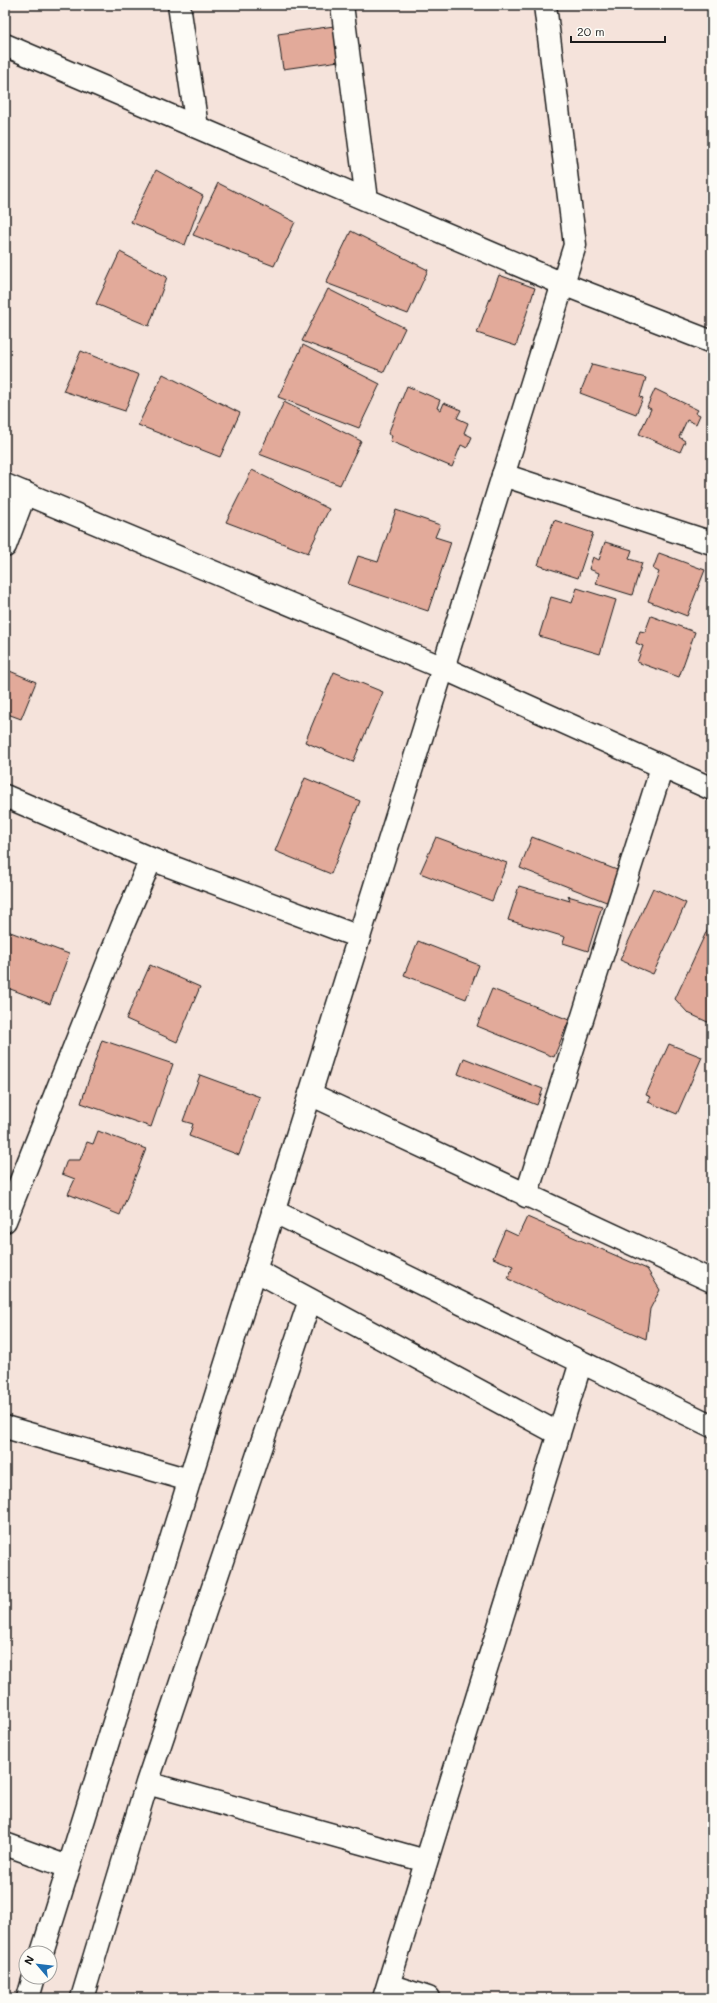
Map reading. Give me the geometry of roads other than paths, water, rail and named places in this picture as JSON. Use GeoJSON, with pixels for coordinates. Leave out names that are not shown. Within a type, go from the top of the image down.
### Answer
{"type":"FeatureCollection","features":[{"type":"Feature","properties":{"kind":"street"},"geometry":{"type":"LineString","coordinates":[[179,5],[196,127]]}},
{"type":"Feature","properties":{"kind":"street"},"geometry":{"type":"LineString","coordinates":[[342,5],[367,200]]}},
{"type":"Feature","properties":{"kind":"street"},"geometry":{"type":"LineString","coordinates":[[44,1945],[575,245],[545,5]]}},
{"type":"Feature","properties":{"kind":"street"},"geometry":{"type":"LineString","coordinates":[[5,45],[563,284],[712,342]]}},
{"type":"Feature","properties":{"kind":"street"},"geometry":{"type":"LineString","coordinates":[[503,475],[712,543]]}},
{"type":"Feature","properties":{"kind":"street"},"geometry":{"type":"LineString","coordinates":[[5,485],[443,668],[712,789]]}},
{"type":"Feature","properties":{"kind":"street"},"geometry":{"type":"LineString","coordinates":[[5,546],[26,493]]}},
{"type":"Feature","properties":{"kind":"street"},"geometry":{"type":"LineString","coordinates":[[526,1196],[662,766]]}},
{"type":"Feature","properties":{"kind":"street"},"geometry":{"type":"LineString","coordinates":[[5,796],[150,859],[359,937]]}},
{"type":"Feature","properties":{"kind":"street"},"geometry":{"type":"LineString","coordinates":[[5,1221],[150,859]]}},
{"type":"Feature","properties":{"kind":"street"},"geometry":{"type":"LineString","coordinates":[[310,1094],[526,1196],[712,1281]]}},
{"type":"Feature","properties":{"kind":"street"},"geometry":{"type":"LineString","coordinates":[[273,1211],[712,1426]]}},
{"type":"Feature","properties":{"kind":"street"},"geometry":{"type":"LineString","coordinates":[[255,1270],[559,1434]]}},
{"type":"Feature","properties":{"kind":"street"},"geometry":{"type":"LineString","coordinates":[[82,1998],[147,1783],[310,1300]]}},
{"type":"Feature","properties":{"kind":"street"},"geometry":{"type":"LineString","coordinates":[[428,1998],[386,1992],[581,1362]]}},
{"type":"Feature","properties":{"kind":"street"},"geometry":{"type":"LineString","coordinates":[[5,1427],[189,1480]]}},
{"type":"Feature","properties":{"kind":"street"},"geometry":{"type":"LineString","coordinates":[[147,1783],[426,1861]]}},
{"type":"Feature","properties":{"kind":"street"},"geometry":{"type":"LineString","coordinates":[[5,1844],[68,1867]]}},
{"type":"Feature","properties":{"kind":"street"},"geometry":{"type":"LineString","coordinates":[[28,1998],[32,1985]]}}]}
